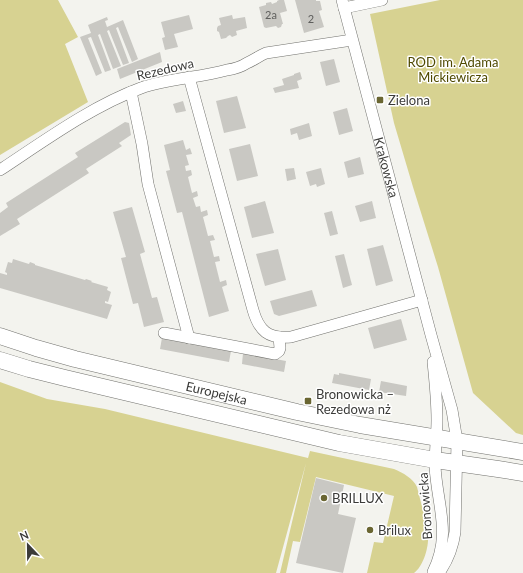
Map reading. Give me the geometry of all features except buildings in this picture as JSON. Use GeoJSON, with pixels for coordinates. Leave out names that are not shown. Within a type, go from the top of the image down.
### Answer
{"type":"FeatureCollection","features":[{"type":"Feature","properties":{"kind":"main road","name":"Europejska"},"geometry":{"type":"LineString","coordinates":[[0,336],[75,359],[297,412],[360,425],[437,437]]}},
{"type":"Feature","properties":{"kind":"main road","name":"Europejska"},"geometry":{"type":"LineString","coordinates":[[0,360],[65,378],[347,445],[435,460]]}},
{"type":"Feature","properties":{"kind":"main road"},"geometry":{"type":"LineString","coordinates":[[437,437],[523,452]]}},
{"type":"Feature","properties":{"kind":"main road"},"geometry":{"type":"LineString","coordinates":[[435,460],[457,462],[523,473]]}},
{"type":"Feature","properties":{"kind":"street"},"geometry":{"type":"LineString","coordinates":[[343,4],[382,0]]}},
{"type":"Feature","properties":{"kind":"street","name":"Krakowska"},"geometry":{"type":"LineString","coordinates":[[343,4],[450,401],[457,441],[457,462]]}},
{"type":"Feature","properties":{"kind":"street","name":"Rezedowa"},"geometry":{"type":"LineString","coordinates":[[0,170],[101,106],[131,92],[156,84],[226,71],[249,63],[266,54],[352,40]]}},
{"type":"Feature","properties":{"kind":"street"},"geometry":{"type":"LineString","coordinates":[[189,77],[256,320],[263,330],[279,337],[291,337],[422,300]]}},
{"type":"Feature","properties":{"kind":"street"},"geometry":{"type":"LineString","coordinates":[[131,92],[142,144],[148,184],[189,338]]}},
{"type":"Feature","properties":{"kind":"street"},"geometry":{"type":"LineString","coordinates":[[164,333],[275,354],[280,348],[279,337]]}},
{"type":"Feature","properties":{"kind":"street","name":"Krakowska"},"geometry":{"type":"LineString","coordinates":[[431,335],[436,390],[437,437],[435,460]]}},
{"type":"Feature","properties":{"kind":"street","name":"Bronowicka"},"geometry":{"type":"LineString","coordinates":[[433,573],[441,550],[442,530],[442,513],[436,477],[435,460]]}},
{"type":"Feature","properties":{"kind":"street","name":"Bronowicka"},"geometry":{"type":"LineString","coordinates":[[439,573],[450,554],[454,541],[456,524],[457,462]]}},
{"type":"Feature","properties":{"kind":"green space"},"geometry":{"type":"Polygon","coordinates":[[[0,0],[58,0],[78,37],[65,44],[88,102],[0,155],[0,0]]]}},
{"type":"Feature","properties":{"kind":"green space","name":"ROD im. Adama Mickiewicza"},"geometry":{"type":"Polygon","coordinates":[[[440,0],[523,0],[523,435],[516,433],[473,393],[438,267],[394,123],[370,14],[440,0]]]}},
{"type":"Feature","properties":{"kind":"green space"},"geometry":{"type":"Polygon","coordinates":[[[0,382],[47,399],[105,409],[308,458],[310,451],[394,469],[410,478],[417,487],[428,536],[423,562],[414,573],[367,573],[374,542],[383,543],[394,496],[316,477],[300,542],[293,541],[286,573],[280,573],[306,463],[276,573],[0,573],[0,382]]]}},
{"type":"Feature","properties":{"kind":"place","name":"Zielona"},"geometry":{"type":"Point","coordinates":[380,100]}},
{"type":"Feature","properties":{"kind":"place","name":"Bronowicka – Rezedowa nż"},"geometry":{"type":"Point","coordinates":[308,401]}},
{"type":"Feature","properties":{"kind":"place","name":"BRILLUX"},"geometry":{"type":"Point","coordinates":[324,498]}},
{"type":"Feature","properties":{"kind":"place","name":"Brilux"},"geometry":{"type":"Point","coordinates":[370,530]}}]}
